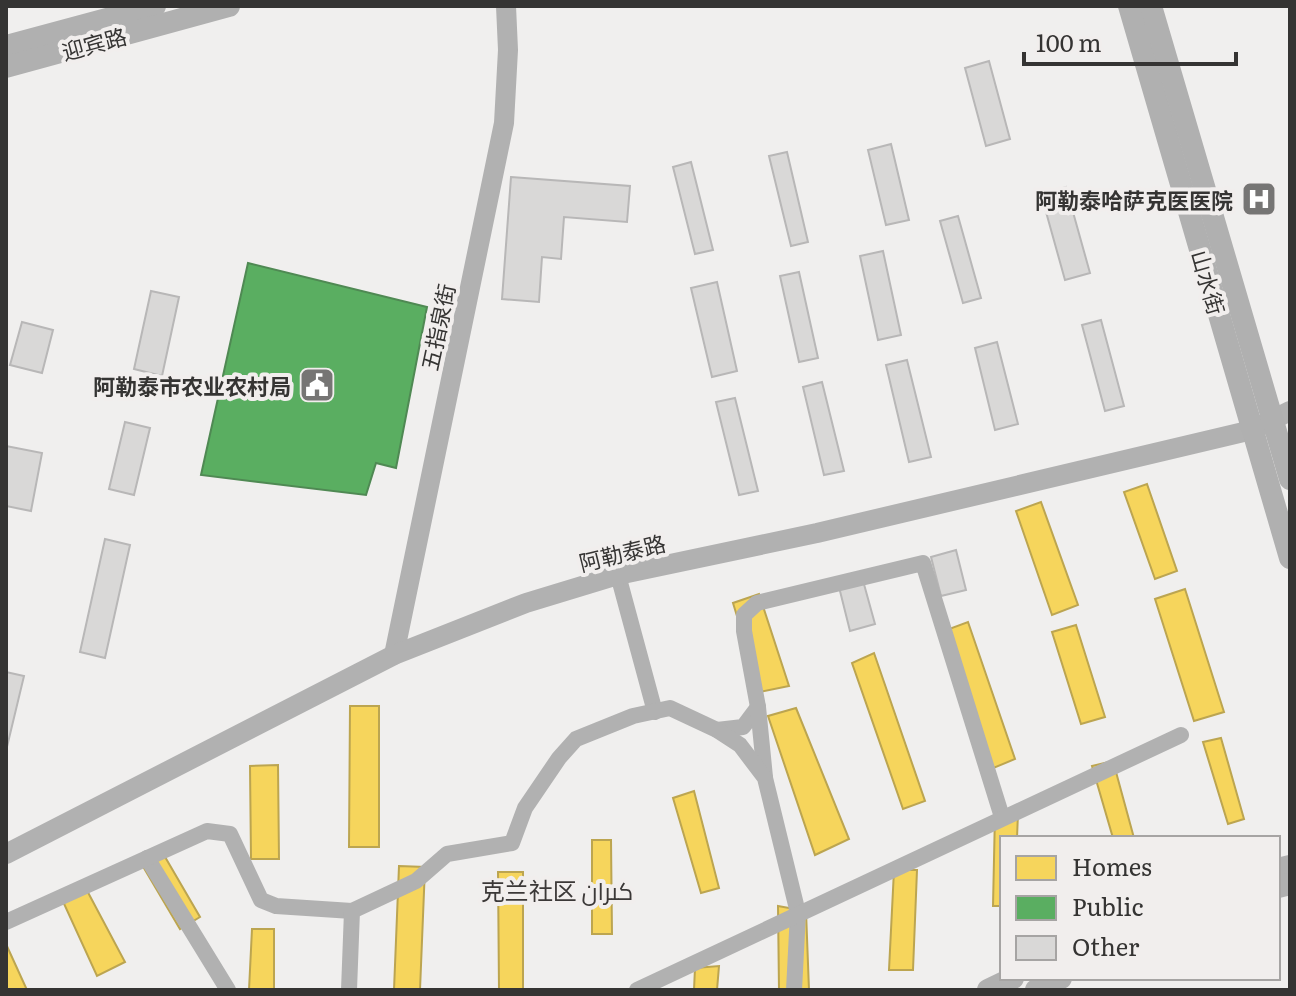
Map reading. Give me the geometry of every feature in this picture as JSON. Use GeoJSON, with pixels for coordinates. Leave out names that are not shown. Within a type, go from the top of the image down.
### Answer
{"type":"FeatureCollection","features":[{"type":"Feature","properties":{"kind":"main road","name":"迎宾路"},"geometry":{"type":"LineString","coordinates":[[6,46],[155,6]]}},
{"type":"Feature","properties":{"kind":"main road","name":"迎宾路"},"geometry":{"type":"LineString","coordinates":[[6,67],[229,6]]}},
{"type":"Feature","properties":{"kind":"main road","name":"山水街"},"geometry":{"type":"LineString","coordinates":[[1129,6],[1290,558]]}},
{"type":"Feature","properties":{"kind":"main road","name":"山水街"},"geometry":{"type":"LineString","coordinates":[[1151,6],[1281,416],[1290,479]]}},
{"type":"Feature","properties":{"kind":"main road"},"geometry":{"type":"LineString","coordinates":[[988,990],[1009,980]]}},
{"type":"Feature","properties":{"kind":"main road"},"geometry":{"type":"LineString","coordinates":[[1036,990],[1057,980]]}},
{"type":"Feature","properties":{"kind":"street","name":"五指泉街"},"geometry":{"type":"LineString","coordinates":[[394,655],[504,123],[508,50],[506,6]]}},
{"type":"Feature","properties":{"kind":"street","name":"阿勒泰路"},"geometry":{"type":"LineString","coordinates":[[6,854],[394,655],[526,603],[618,575],[817,533],[1252,430],[1281,416]]}},
{"type":"Feature","properties":{"kind":"street"},"geometry":{"type":"LineString","coordinates":[[794,990],[798,913],[765,778],[758,707],[744,631],[744,615],[757,603],[923,563],[1002,817]]}},
{"type":"Feature","properties":{"kind":"street"},"geometry":{"type":"LineString","coordinates":[[618,575],[655,712]]}},
{"type":"Feature","properties":{"kind":"street"},"geometry":{"type":"LineString","coordinates":[[717,730],[743,727],[758,707]]}},
{"type":"Feature","properties":{"kind":"street"},"geometry":{"type":"LineString","coordinates":[[6,922],[207,831],[230,834],[261,900],[276,906],[352,911],[416,881],[447,854],[512,843],[525,808],[576,739],[633,716],[670,708],[717,730],[740,745],[765,778]]}},
{"type":"Feature","properties":{"kind":"street"},"geometry":{"type":"LineString","coordinates":[[637,990],[1181,735]]}},
{"type":"Feature","properties":{"kind":"street"},"geometry":{"type":"LineString","coordinates":[[147,858],[228,990]]}},
{"type":"Feature","properties":{"kind":"street"},"geometry":{"type":"LineString","coordinates":[[349,990],[352,911]]}},
{"type":"Feature","properties":{"kind":"building: Homes"},"geometry":{"type":"Polygon","coordinates":[[[1147,484],[1177,571],[1155,579],[1124,492],[1147,484]]]}},
{"type":"Feature","properties":{"kind":"building: Homes"},"geometry":{"type":"Polygon","coordinates":[[[1041,502],[1078,605],[1052,615],[1016,511],[1041,502]]]}},
{"type":"Feature","properties":{"kind":"building: Homes"},"geometry":{"type":"Polygon","coordinates":[[[1185,589],[1224,712],[1194,721],[1155,599],[1185,589]]]}},
{"type":"Feature","properties":{"kind":"building: Homes"},"geometry":{"type":"Polygon","coordinates":[[[759,594],[789,686],[760,692],[733,603],[759,594]]]}},
{"type":"Feature","properties":{"kind":"building: Homes"},"geometry":{"type":"Polygon","coordinates":[[[968,622],[1015,759],[991,769],[949,629],[968,622]]]}},
{"type":"Feature","properties":{"kind":"building: Homes"},"geometry":{"type":"Polygon","coordinates":[[[1076,625],[1105,717],[1081,724],[1052,632],[1076,625]]]}},
{"type":"Feature","properties":{"kind":"building: Homes"},"geometry":{"type":"Polygon","coordinates":[[[874,653],[925,801],[903,809],[852,663],[874,653]]]}},
{"type":"Feature","properties":{"kind":"building: Homes"},"geometry":{"type":"Polygon","coordinates":[[[350,706],[379,706],[379,847],[349,847],[350,706]]]}},
{"type":"Feature","properties":{"kind":"building: Homes"},"geometry":{"type":"Polygon","coordinates":[[[796,708],[849,839],[815,855],[768,716],[796,708]]]}},
{"type":"Feature","properties":{"kind":"building: Homes"},"geometry":{"type":"Polygon","coordinates":[[[1221,738],[1244,819],[1228,824],[1203,742],[1221,738]]]}},
{"type":"Feature","properties":{"kind":"building: Homes"},"geometry":{"type":"Polygon","coordinates":[[[1113,761],[1133,836],[1112,836],[1092,766],[1113,761]]]}},
{"type":"Feature","properties":{"kind":"building: Homes"},"geometry":{"type":"Polygon","coordinates":[[[278,765],[279,859],[251,859],[250,766],[278,765]]]}},
{"type":"Feature","properties":{"kind":"building: Homes"},"geometry":{"type":"Polygon","coordinates":[[[694,791],[719,888],[701,893],[673,798],[694,791]]]}},
{"type":"Feature","properties":{"kind":"building: Homes"},"geometry":{"type":"Polygon","coordinates":[[[995,813],[1018,813],[1017,836],[1000,836],[1000,906],[993,906],[995,813]]]}},
{"type":"Feature","properties":{"kind":"building: Homes"},"geometry":{"type":"Polygon","coordinates":[[[592,840],[611,840],[612,934],[592,934],[592,840]]]}},
{"type":"Feature","properties":{"kind":"building: Homes"},"geometry":{"type":"Polygon","coordinates":[[[161,850],[200,917],[180,929],[141,863],[161,850]]]}},
{"type":"Feature","properties":{"kind":"building: Homes"},"geometry":{"type":"Polygon","coordinates":[[[399,866],[425,867],[420,990],[394,990],[399,866]]]}},
{"type":"Feature","properties":{"kind":"building: Homes"},"geometry":{"type":"Polygon","coordinates":[[[894,870],[917,870],[913,970],[889,970],[894,870]]]}},
{"type":"Feature","properties":{"kind":"building: Homes"},"geometry":{"type":"Polygon","coordinates":[[[498,872],[523,872],[523,990],[499,990],[498,872]]]}},
{"type":"Feature","properties":{"kind":"building: Homes"},"geometry":{"type":"Polygon","coordinates":[[[83,883],[125,962],[97,976],[60,895],[83,883]]]}},
{"type":"Feature","properties":{"kind":"building: Homes"},"geometry":{"type":"Polygon","coordinates":[[[778,906],[806,911],[809,990],[779,990],[778,906]]]}},
{"type":"Feature","properties":{"kind":"building: Homes"},"geometry":{"type":"Polygon","coordinates":[[[252,929],[274,929],[274,990],[249,990],[252,929]]]}},
{"type":"Feature","properties":{"kind":"building: Homes"},"geometry":{"type":"Polygon","coordinates":[[[6,944],[27,990],[6,990],[6,944]]]}},
{"type":"Feature","properties":{"kind":"building: Homes"},"geometry":{"type":"Polygon","coordinates":[[[719,966],[717,990],[694,990],[695,968],[719,966]]]}},
{"type":"Feature","properties":{"kind":"building: Public","name":"阿勒泰市农业农村局"},"geometry":{"type":"Polygon","coordinates":[[[248,263],[427,307],[396,468],[376,463],[366,495],[201,475],[248,263]]]}},
{"type":"Feature","properties":{"kind":"building: Other"},"geometry":{"type":"Polygon","coordinates":[[[989,61],[1010,139],[986,146],[965,68],[989,61]]]}},
{"type":"Feature","properties":{"kind":"building: Other"},"geometry":{"type":"Polygon","coordinates":[[[891,144],[909,220],[886,225],[868,150],[891,144]]]}},
{"type":"Feature","properties":{"kind":"building: Other"},"geometry":{"type":"Polygon","coordinates":[[[787,152],[808,242],[791,246],[769,156],[787,152]]]}},
{"type":"Feature","properties":{"kind":"building: Other"},"geometry":{"type":"Polygon","coordinates":[[[691,162],[713,250],[695,254],[673,167],[691,162]]]}},
{"type":"Feature","properties":{"kind":"building: Other"},"geometry":{"type":"Polygon","coordinates":[[[511,177],[630,186],[627,222],[564,217],[561,259],[542,257],[539,302],[502,299],[511,177]]]}},
{"type":"Feature","properties":{"kind":"building: Other"},"geometry":{"type":"Polygon","coordinates":[[[1066,187],[1090,273],[1065,280],[1041,194],[1066,187]]]}},
{"type":"Feature","properties":{"kind":"building: Other"},"geometry":{"type":"Polygon","coordinates":[[[958,216],[981,298],[963,303],[940,221],[958,216]]]}},
{"type":"Feature","properties":{"kind":"building: Other"},"geometry":{"type":"Polygon","coordinates":[[[883,251],[901,335],[878,340],[860,256],[883,251]]]}},
{"type":"Feature","properties":{"kind":"building: Other"},"geometry":{"type":"Polygon","coordinates":[[[799,272],[818,358],[799,362],[780,276],[799,272]]]}},
{"type":"Feature","properties":{"kind":"building: Other"},"geometry":{"type":"Polygon","coordinates":[[[717,282],[737,371],[712,377],[691,288],[717,282]]]}},
{"type":"Feature","properties":{"kind":"building: Other"},"geometry":{"type":"Polygon","coordinates":[[[151,291],[179,297],[162,376],[134,369],[151,291]]]}},
{"type":"Feature","properties":{"kind":"building: Other"},"geometry":{"type":"Polygon","coordinates":[[[1101,320],[1124,406],[1105,411],[1082,325],[1101,320]]]}},
{"type":"Feature","properties":{"kind":"building: Other"},"geometry":{"type":"Polygon","coordinates":[[[22,322],[53,330],[42,373],[10,365],[22,322]]]}},
{"type":"Feature","properties":{"kind":"building: Other"},"geometry":{"type":"Polygon","coordinates":[[[997,342],[1018,424],[995,430],[975,348],[997,342]]]}},
{"type":"Feature","properties":{"kind":"building: Other"},"geometry":{"type":"Polygon","coordinates":[[[907,360],[931,457],[909,462],[886,365],[907,360]]]}},
{"type":"Feature","properties":{"kind":"building: Other"},"geometry":{"type":"Polygon","coordinates":[[[822,382],[844,471],[824,475],[803,387],[822,382]]]}},
{"type":"Feature","properties":{"kind":"building: Other"},"geometry":{"type":"Polygon","coordinates":[[[735,398],[758,491],[739,495],[716,402],[735,398]]]}},
{"type":"Feature","properties":{"kind":"building: Other"},"geometry":{"type":"Polygon","coordinates":[[[125,422],[150,428],[134,495],[109,489],[125,422]]]}},
{"type":"Feature","properties":{"kind":"building: Other"},"geometry":{"type":"Polygon","coordinates":[[[6,446],[42,453],[31,511],[6,506],[6,446]]]}},
{"type":"Feature","properties":{"kind":"building: Other"},"geometry":{"type":"Polygon","coordinates":[[[105,539],[130,545],[105,658],[80,652],[105,539]]]}},
{"type":"Feature","properties":{"kind":"building: Other"},"geometry":{"type":"Polygon","coordinates":[[[956,550],[966,590],[941,596],[931,557],[956,550]]]}},
{"type":"Feature","properties":{"kind":"building: Other"},"geometry":{"type":"Polygon","coordinates":[[[862,577],[875,624],[850,631],[838,583],[862,577]]]}},
{"type":"Feature","properties":{"kind":"building: Other"},"geometry":{"type":"Polygon","coordinates":[[[6,672],[24,676],[6,751],[6,672]]]}},
{"type":"Feature","properties":{"kind":"place","name":"阿勒泰哈萨克医医院"},"geometry":{"type":"Point","coordinates":[1259,199]}},
{"type":"Feature","properties":{"kind":"place","name":"阿勒泰市农业农村局"},"geometry":{"type":"Point","coordinates":[317,385]}},
{"type":"Feature","properties":{"kind":"district","name":"克兰社区 كىران"},"geometry":{"type":"Point","coordinates":[557,889]}}]}
